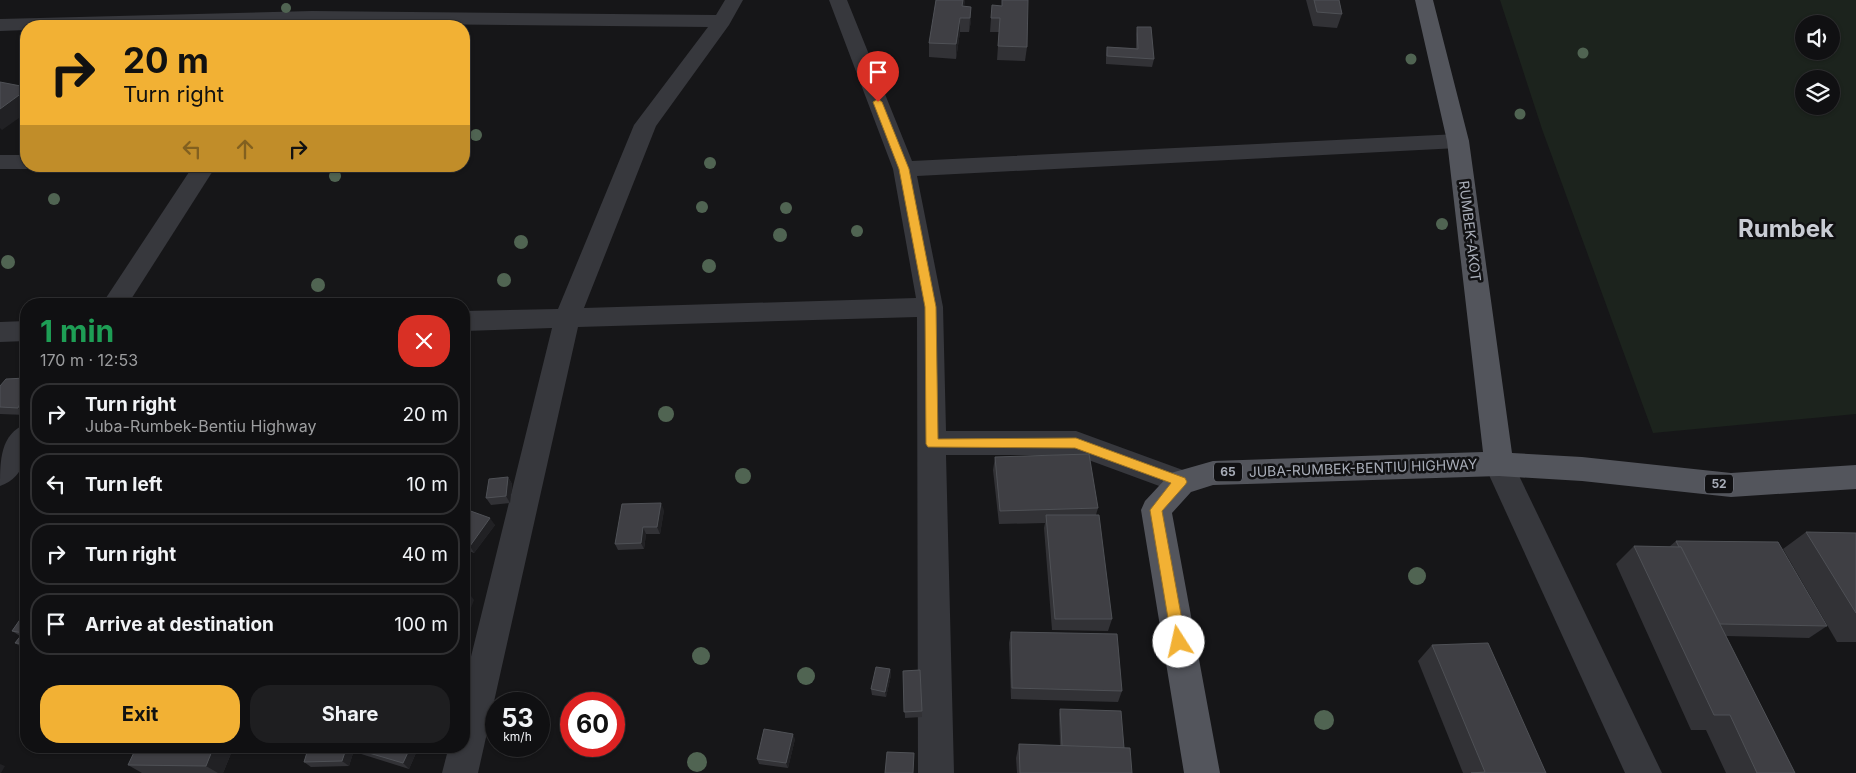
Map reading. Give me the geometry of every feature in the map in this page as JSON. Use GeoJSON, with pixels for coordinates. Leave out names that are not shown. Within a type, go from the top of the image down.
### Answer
{"type":"FeatureCollection","features":[{"type":"Feature","properties":{"kind":"main road","name":"RUMBEK-AKOT"},"geometry":{"type":"LineString","coordinates":[[1424,0],[1458,141],[1500,464]]}},
{"type":"Feature","properties":{"kind":"main road","name":"JUBA-RUMBEK-BENTIU HIGHWAY"},"geometry":{"type":"LineString","coordinates":[[1180,482],[1214,473],[1500,464],[1582,469]]}},
{"type":"Feature","properties":{"kind":"main road","name":"52"},"geometry":{"type":"LineString","coordinates":[[1582,469],[1730,485],[1856,477]]}},
{"type":"Feature","properties":{"kind":"main road"},"geometry":{"type":"LineString","coordinates":[[1180,482],[1156,510],[1202,773]]}},
{"type":"Feature","properties":{"kind":"street"},"geometry":{"type":"LineString","coordinates":[[309,20],[323,0]]}},
{"type":"Feature","properties":{"kind":"street"},"geometry":{"type":"LineString","coordinates":[[838,0],[904,169],[930,307],[936,773]]}},
{"type":"Feature","properties":{"kind":"street"},"geometry":{"type":"LineString","coordinates":[[346,20],[728,10]]}},
{"type":"Feature","properties":{"kind":"street"},"geometry":{"type":"LineString","coordinates":[[470,731],[567,319],[645,125],[728,10]]}},
{"type":"Feature","properties":{"kind":"street"},"geometry":{"type":"LineString","coordinates":[[0,25],[20,25]]}},
{"type":"Feature","properties":{"kind":"street"},"geometry":{"type":"LineString","coordinates":[[904,169],[1458,141]]}},
{"type":"Feature","properties":{"kind":"street"},"geometry":{"type":"LineString","coordinates":[[0,162],[20,162]]}},
{"type":"Feature","properties":{"kind":"street"},"geometry":{"type":"LineString","coordinates":[[119,298],[201,172]]}},
{"type":"Feature","properties":{"kind":"street"},"geometry":{"type":"LineString","coordinates":[[470,321],[930,307]]}},
{"type":"Feature","properties":{"kind":"street"},"geometry":{"type":"LineString","coordinates":[[0,332],[20,331]]}},
{"type":"Feature","properties":{"kind":"street"},"geometry":{"type":"LineString","coordinates":[[932,444],[1076,443],[1180,482]]}},
{"type":"Feature","properties":{"kind":"street"},"geometry":{"type":"LineString","coordinates":[[0,474],[20,445]]}},
{"type":"Feature","properties":{"kind":"street"},"geometry":{"type":"LineString","coordinates":[[1500,464],[1644,773]]}},
{"type":"Feature","properties":{"kind":"street"},"geometry":{"type":"LineString","coordinates":[[460,773],[465,753]]}},
{"type":"Feature","properties":{"kind":"shaded area"},"geometry":{"type":"Polygon","coordinates":[[[1500,0],[1856,0],[1856,414],[1653,433],[1542,129],[1500,0]]]}},
{"type":"Feature","properties":{"kind":"building"},"geometry":{"type":"Polygon","coordinates":[[[936,0],[963,0],[962,6],[971,7],[970,18],[960,18],[956,44],[929,43],[936,0]]]}},
{"type":"Feature","properties":{"kind":"building"},"geometry":{"type":"Polygon","coordinates":[[[1002,0],[1028,0],[1027,47],[998,46],[1000,18],[991,18],[992,5],[1002,6],[1002,0]]]}},
{"type":"Feature","properties":{"kind":"building"},"geometry":{"type":"Polygon","coordinates":[[[1314,0],[1339,0],[1342,14],[1317,12],[1314,0]]]}},
{"type":"Feature","properties":{"kind":"building"},"geometry":{"type":"Polygon","coordinates":[[[1137,27],[1151,27],[1154,59],[1107,56],[1107,47],[1138,49],[1137,27]]]}},
{"type":"Feature","properties":{"kind":"building"},"geometry":{"type":"Polygon","coordinates":[[[0,82],[20,86],[20,94],[0,109],[0,82]]]}},
{"type":"Feature","properties":{"kind":"building"},"geometry":{"type":"Polygon","coordinates":[[[20,378],[20,404],[18,408],[0,407],[0,386],[6,379],[20,378]]]}},
{"type":"Feature","properties":{"kind":"building"},"geometry":{"type":"Polygon","coordinates":[[[1089,454],[1098,508],[1000,511],[995,457],[1089,454]]]}},
{"type":"Feature","properties":{"kind":"building"},"geometry":{"type":"Polygon","coordinates":[[[508,477],[506,496],[486,498],[489,479],[508,477]]]}},
{"type":"Feature","properties":{"kind":"building"},"geometry":{"type":"Polygon","coordinates":[[[661,503],[657,527],[643,527],[641,543],[615,544],[622,504],[661,503]]]}},
{"type":"Feature","properties":{"kind":"building"},"geometry":{"type":"Polygon","coordinates":[[[470,511],[490,518],[470,546],[470,511]]]}},
{"type":"Feature","properties":{"kind":"building"},"geometry":{"type":"Polygon","coordinates":[[[1046,515],[1099,515],[1112,619],[1055,619],[1046,515]]]}},
{"type":"Feature","properties":{"kind":"building"},"geometry":{"type":"Polygon","coordinates":[[[1806,532],[1856,533],[1856,613],[1806,532]]]}},
{"type":"Feature","properties":{"kind":"building"},"geometry":{"type":"Polygon","coordinates":[[[1676,541],[1778,542],[1827,626],[1720,624],[1681,547],[1679,547],[1676,541]]]}},
{"type":"Feature","properties":{"kind":"building"},"geometry":{"type":"Polygon","coordinates":[[[1634,546],[1681,547],[1795,773],[1757,773],[1730,715],[1714,715],[1634,546]]]}},
{"type":"Feature","properties":{"kind":"building"},"geometry":{"type":"Polygon","coordinates":[[[20,620],[20,632],[12,631],[20,620]]]}},
{"type":"Feature","properties":{"kind":"building"},"geometry":{"type":"Polygon","coordinates":[[[1011,632],[1117,634],[1122,691],[1012,688],[1011,632]]]}},
{"type":"Feature","properties":{"kind":"building"},"geometry":{"type":"Polygon","coordinates":[[[20,637],[20,643],[15,643],[20,637]]]}},
{"type":"Feature","properties":{"kind":"building"},"geometry":{"type":"Polygon","coordinates":[[[1488,643],[1546,773],[1471,773],[1485,772],[1432,645],[1488,643]]]}},
{"type":"Feature","properties":{"kind":"building"},"geometry":{"type":"Polygon","coordinates":[[[876,667],[890,669],[885,692],[871,689],[876,667]]]}},
{"type":"Feature","properties":{"kind":"building"},"geometry":{"type":"Polygon","coordinates":[[[920,670],[922,711],[904,712],[903,671],[920,670]]]}},
{"type":"Feature","properties":{"kind":"building"},"geometry":{"type":"Polygon","coordinates":[[[1060,709],[1121,711],[1124,748],[1062,746],[1060,709]]]}},
{"type":"Feature","properties":{"kind":"building"},"geometry":{"type":"Polygon","coordinates":[[[764,729],[793,734],[786,763],[757,759],[764,729]]]}},
{"type":"Feature","properties":{"kind":"building"},"geometry":{"type":"Polygon","coordinates":[[[1019,744],[1130,748],[1132,773],[1020,773],[1019,744]]]}},
{"type":"Feature","properties":{"kind":"building"},"geometry":{"type":"Polygon","coordinates":[[[887,752],[914,753],[913,773],[885,773],[887,752]]]}},
{"type":"Feature","properties":{"kind":"building"},"geometry":{"type":"Polygon","coordinates":[[[134,753],[211,753],[206,766],[128,765],[134,753]]]}},
{"type":"Feature","properties":{"kind":"building"},"geometry":{"type":"Polygon","coordinates":[[[307,753],[345,753],[342,761],[304,762],[307,753]]]}},
{"type":"Feature","properties":{"kind":"building"},"geometry":{"type":"Polygon","coordinates":[[[369,753],[408,753],[403,763],[369,753]]]}},
{"type":"Feature","properties":{"kind":"district","name":"Rumbek"},"geometry":{"type":"Point","coordinates":[1786,229]}},
{"type":"Feature","properties":{"kind":"route"},"geometry":{"type":"LineString","coordinates":[[878,102],[904,169],[930,307],[932,444],[1076,443],[1180,482],[1156,510],[1179,642]]}}]}
